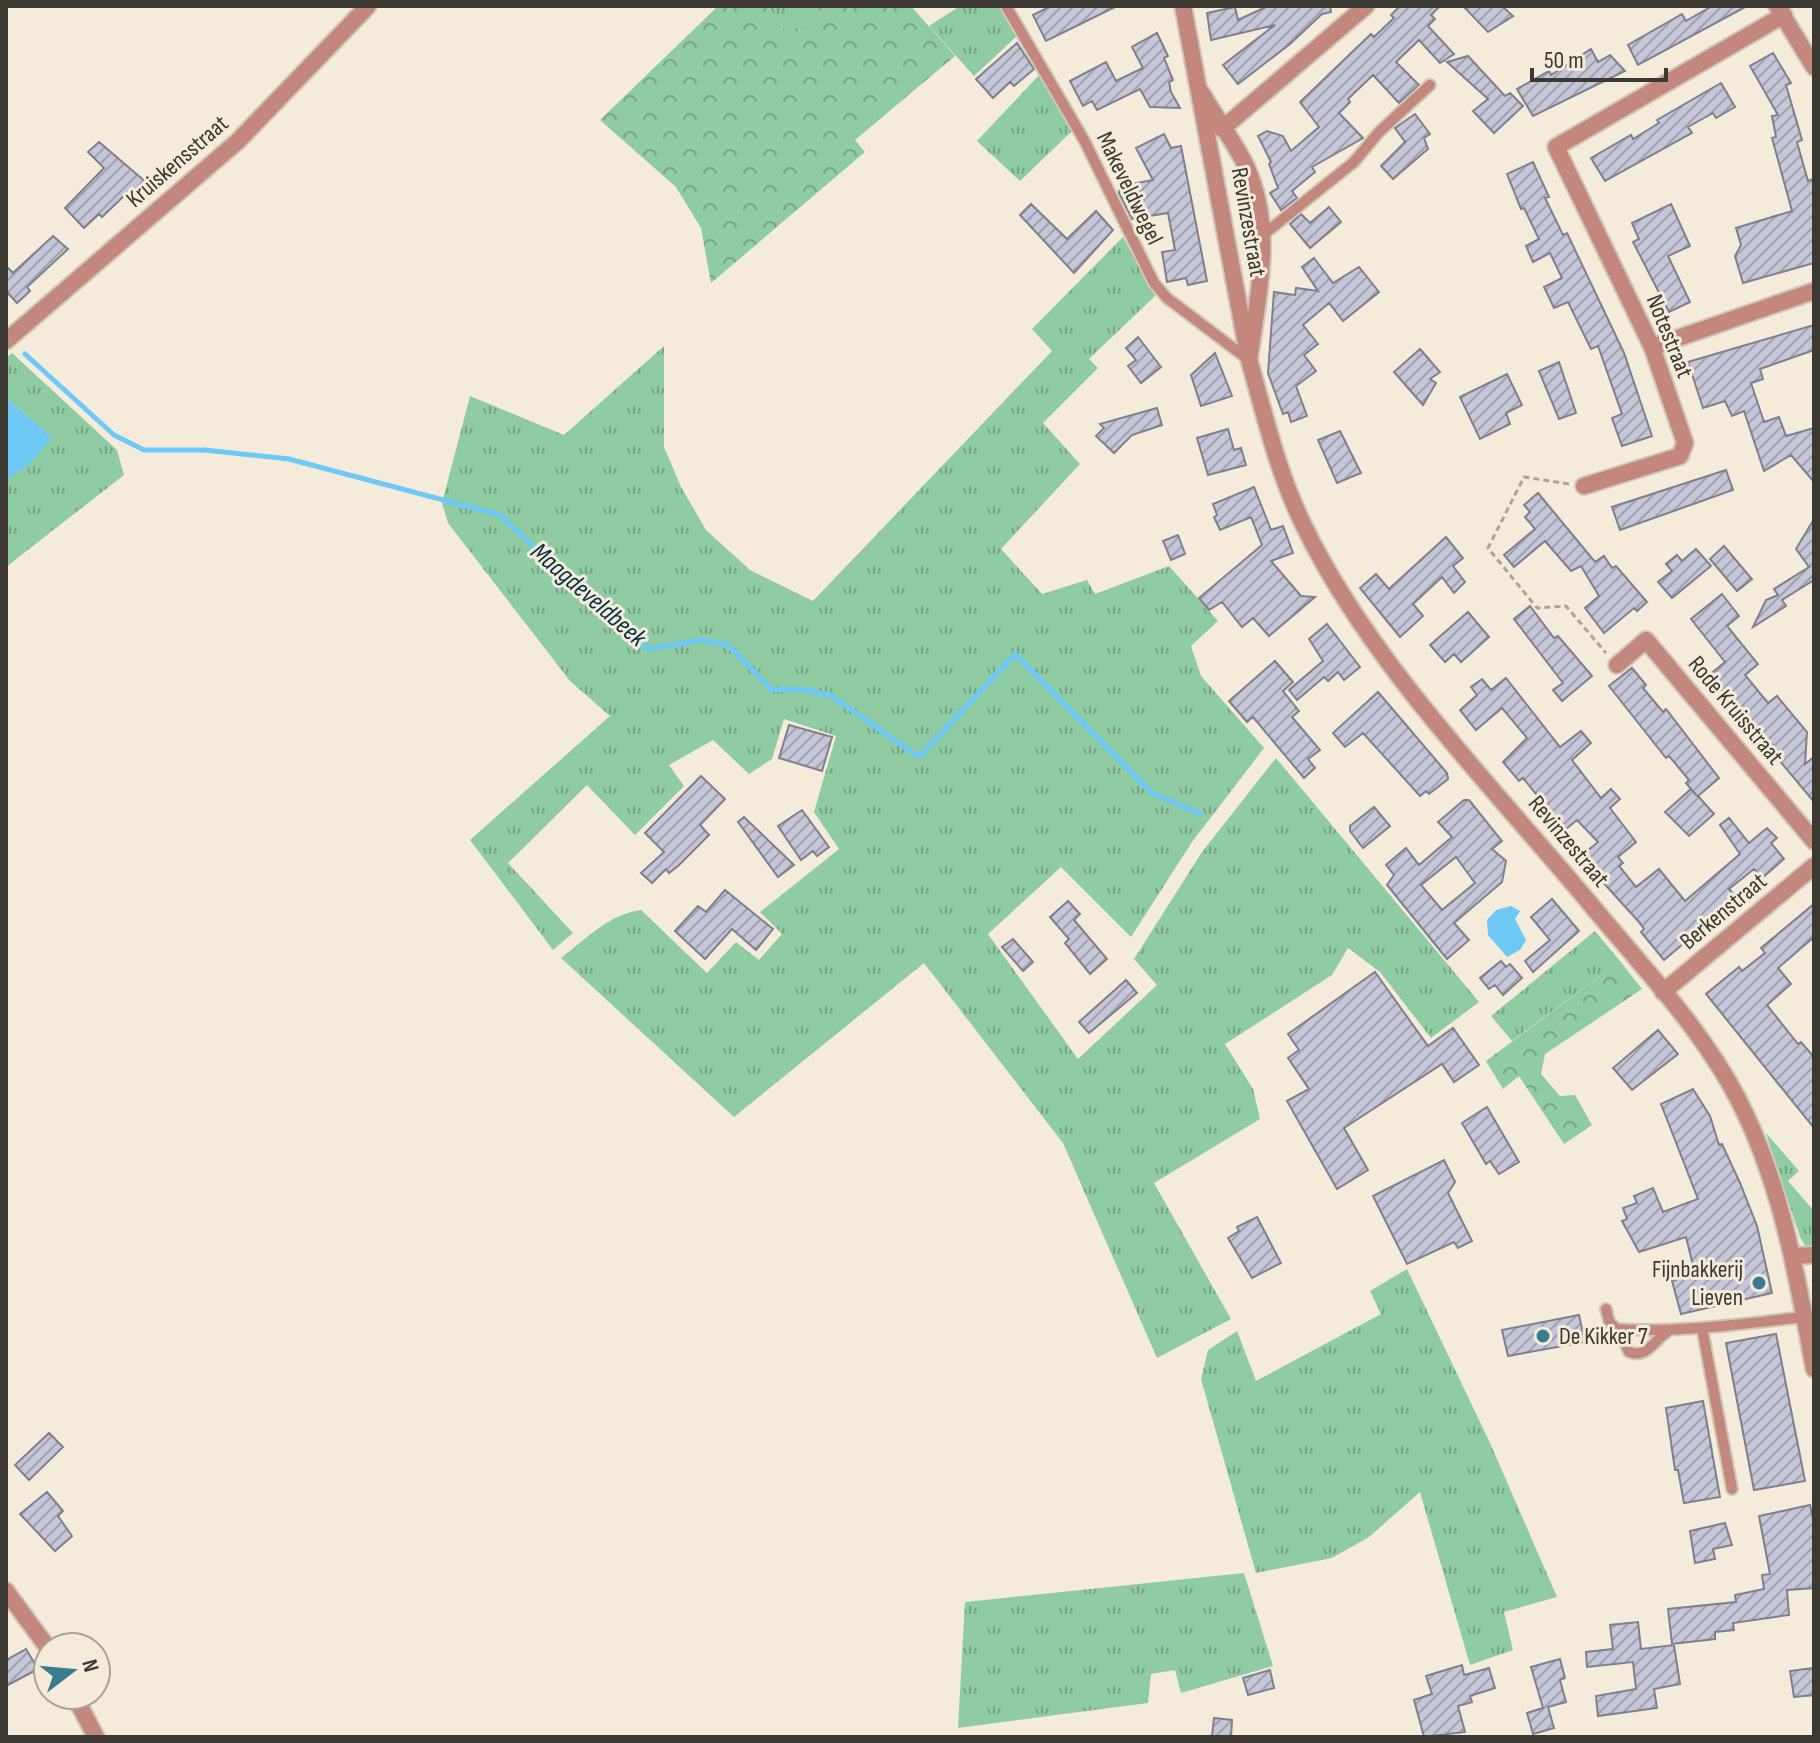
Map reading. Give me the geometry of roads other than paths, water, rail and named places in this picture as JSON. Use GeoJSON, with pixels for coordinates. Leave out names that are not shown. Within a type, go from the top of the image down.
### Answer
{"type":"FeatureCollection","features":[{"type":"Feature","properties":{"kind":"street","name":"Kruiskensstraat"},"geometry":{"type":"LineString","coordinates":[[6,341],[238,141],[368,6]]}},
{"type":"Feature","properties":{"kind":"street","name":"Revinzestraat"},"geometry":{"type":"LineString","coordinates":[[1183,6],[1249,360],[1284,479],[1304,526],[1350,607],[1406,683],[1663,992],[1705,1046],[1736,1097],[1772,1183],[1792,1256],[1814,1369]]}},
{"type":"Feature","properties":{"kind":"street"},"geometry":{"type":"LineString","coordinates":[[1222,129],[1360,8]]}},
{"type":"Feature","properties":{"kind":"street"},"geometry":{"type":"LineString","coordinates":[[1781,11],[1814,67]]}},
{"type":"Feature","properties":{"kind":"street","name":"Notestraat"},"geometry":{"type":"LineString","coordinates":[[1584,486],[1680,456],[1685,443],[1652,347],[1556,147],[1781,11]]}},
{"type":"Feature","properties":{"kind":"street","name":"Revinzestraat"},"geometry":{"type":"LineString","coordinates":[[1201,92],[1245,165],[1254,188],[1263,235],[1249,360]]}},
{"type":"Feature","properties":{"kind":"street"},"geometry":{"type":"LineString","coordinates":[[1652,347],[1814,291]]}},
{"type":"Feature","properties":{"kind":"street","name":"Rode Kruisstraat"},"geometry":{"type":"LineString","coordinates":[[1617,665],[1646,640],[1814,841]]}},
{"type":"Feature","properties":{"kind":"street","name":"Berkenstraat"},"geometry":{"type":"LineString","coordinates":[[1663,992],[1814,866]]}},
{"type":"Feature","properties":{"kind":"street"},"geometry":{"type":"LineString","coordinates":[[1792,1256],[1814,1255]]}},
{"type":"Feature","properties":{"kind":"street"},"geometry":{"type":"LineString","coordinates":[[6,1591],[35,1631]]}},
{"type":"Feature","properties":{"kind":"street"},"geometry":{"type":"LineString","coordinates":[[82,1711],[96,1737]]}},
{"type":"Feature","properties":{"kind":"lane","name":"Makeveldwegel"},"geometry":{"type":"LineString","coordinates":[[1006,6],[1084,140],[1154,283],[1167,298],[1249,360]]}},
{"type":"Feature","properties":{"kind":"lane"},"geometry":{"type":"LineString","coordinates":[[1263,235],[1354,162],[1379,132],[1430,85]]}},
{"type":"Feature","properties":{"kind":"lane"},"geometry":{"type":"LineString","coordinates":[[1606,1309],[1609,1321],[1616,1329],[1625,1330],[1702,1328],[1804,1317]]}},
{"type":"Feature","properties":{"kind":"lane"},"geometry":{"type":"LineString","coordinates":[[1702,1328],[1732,1489]]}},
{"type":"Feature","properties":{"kind":"lane"},"geometry":{"type":"LineString","coordinates":[[1625,1330],[1625,1346],[1638,1355],[1645,1353],[1670,1330]]}},
{"type":"Feature","properties":{"kind":"water"},"geometry":{"type":"Polygon","coordinates":[[[6,398],[52,437],[29,465],[8,478],[6,398]]]}},
{"type":"Feature","properties":{"kind":"water"},"geometry":{"type":"Polygon","coordinates":[[[1511,906],[1520,911],[1515,919],[1526,940],[1520,950],[1507,957],[1488,935],[1487,920],[1496,910],[1511,906]]]}},
{"type":"Feature","properties":{"kind":"waterway","name":"Maagdeveldbeek"},"geometry":{"type":"LineString","coordinates":[[25,354],[114,435],[144,450],[205,450],[289,459],[500,515],[619,627],[649,649],[702,640],[728,645],[772,690],[797,689],[830,695],[919,757],[1015,654],[1152,793],[1201,814]]}},
{"type":"Feature","properties":{"kind":"place","name":"Fijnbakkerij Lieven"},"geometry":{"type":"Point","coordinates":[1759,1283]}},
{"type":"Feature","properties":{"kind":"place","name":"De Kikker 7"},"geometry":{"type":"Point","coordinates":[1543,1336]}}]}
